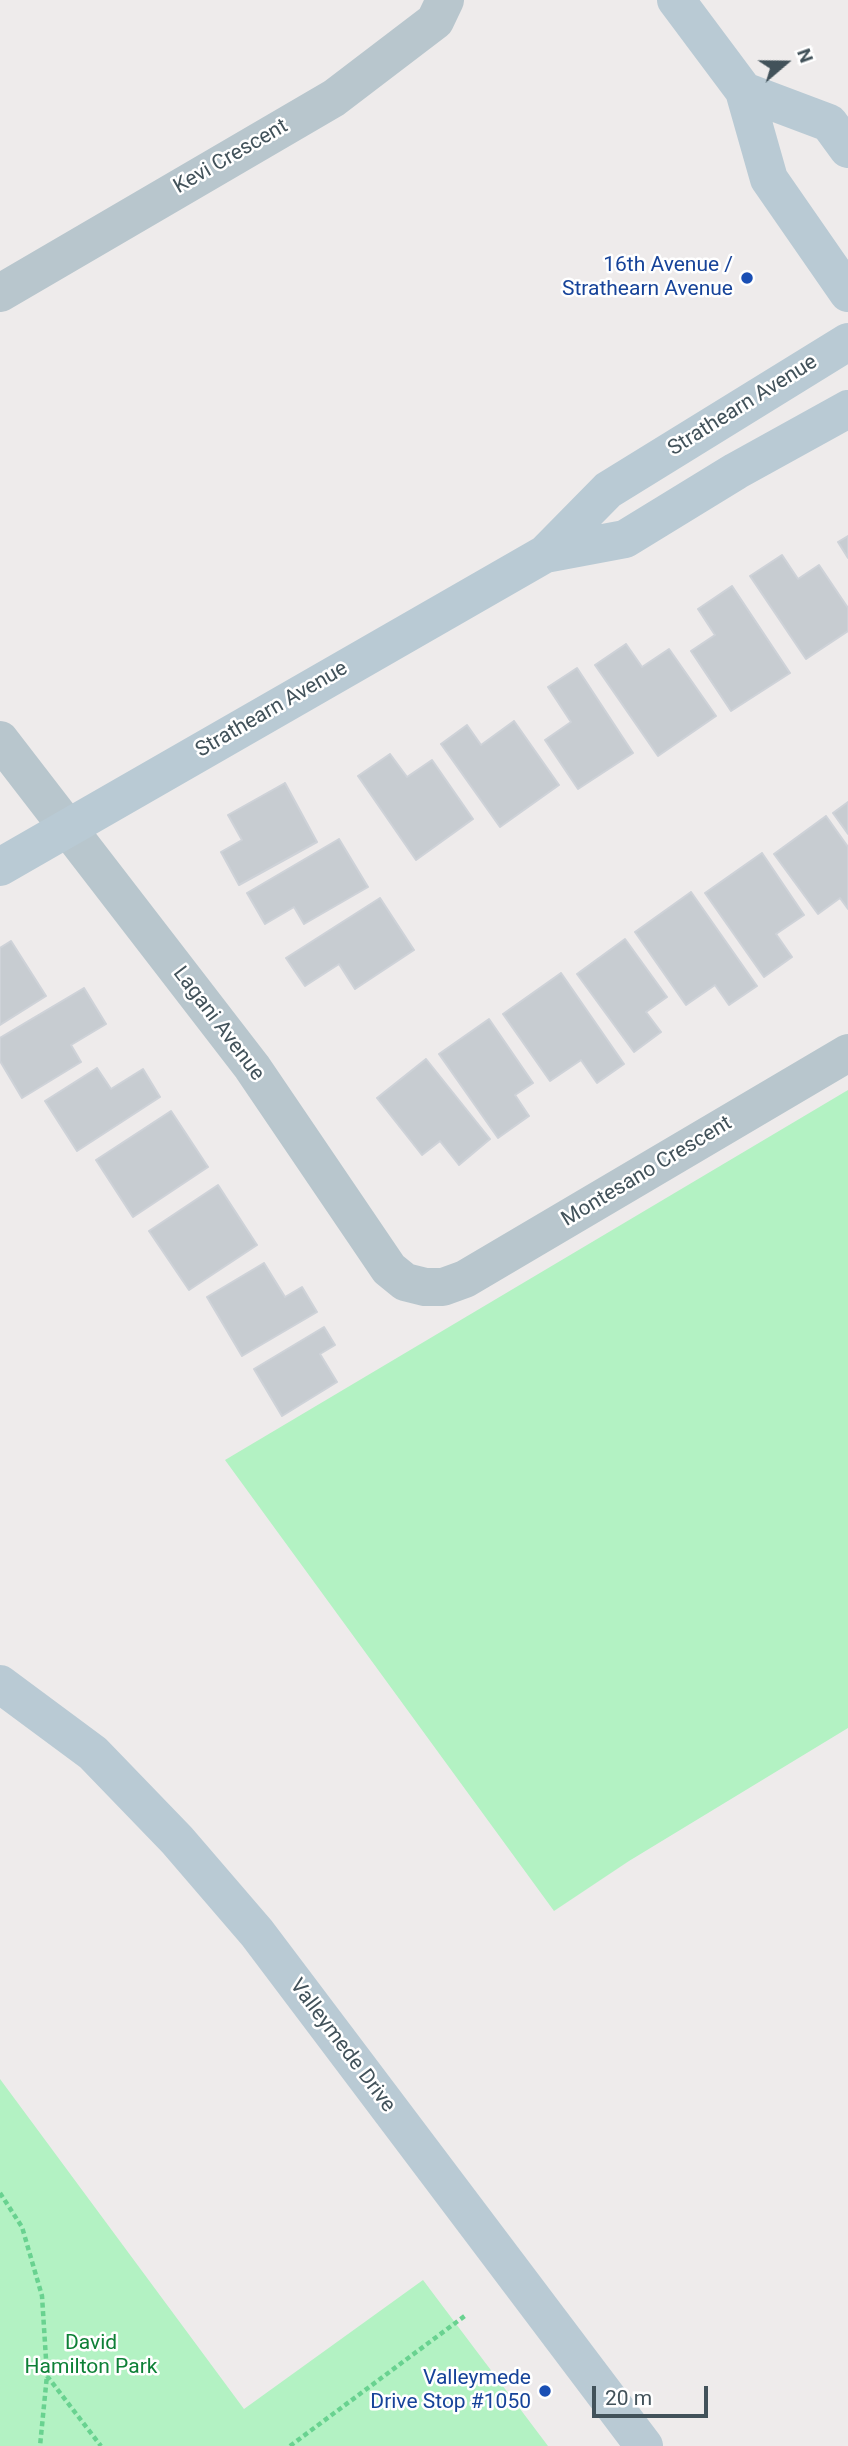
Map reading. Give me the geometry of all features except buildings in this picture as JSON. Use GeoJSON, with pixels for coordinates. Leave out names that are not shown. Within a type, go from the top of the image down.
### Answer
{"type":"FeatureCollection","features":[{"type":"Feature","properties":{"kind":"street","name":"Kevi Crescent"},"geometry":{"type":"LineString","coordinates":[[0,293],[334,98],[435,21],[445,0]]}},
{"type":"Feature","properties":{"kind":"street"},"geometry":{"type":"LineString","coordinates":[[676,0],[744,91],[769,179],[848,293]]}},
{"type":"Feature","properties":{"kind":"street"},"geometry":{"type":"LineString","coordinates":[[744,91],[829,123],[848,149]]}},
{"type":"Feature","properties":{"kind":"street","name":"Strathearn Avenue"},"geometry":{"type":"LineString","coordinates":[[0,867],[545,554],[608,490],[848,342]]}},
{"type":"Feature","properties":{"kind":"street","name":"Strathearn Avenue"},"geometry":{"type":"LineString","coordinates":[[545,554],[625,538],[736,471],[848,409]]}},
{"type":"Feature","properties":{"kind":"street","name":"Lagani Avenue"},"geometry":{"type":"LineString","coordinates":[[0,740],[253,1067],[389,1269],[405,1282],[425,1287],[443,1287]]}},
{"type":"Feature","properties":{"kind":"street","name":"Montesano Crescent"},"geometry":{"type":"LineString","coordinates":[[443,1287],[465,1279],[848,1053]]}},
{"type":"Feature","properties":{"kind":"street","name":"Valleymede Drive"},"geometry":{"type":"LineString","coordinates":[[0,1684],[93,1753],[177,1840],[257,1933],[644,2446]]}},
{"type":"Feature","properties":{"kind":"path"},"geometry":{"type":"LineString","coordinates":[[0,2193],[22,2227],[42,2296],[47,2375],[40,2446]]}},
{"type":"Feature","properties":{"kind":"path"},"geometry":{"type":"LineString","coordinates":[[290,2446],[466,2315]]}},
{"type":"Feature","properties":{"kind":"path"},"geometry":{"type":"LineString","coordinates":[[47,2375],[101,2446]]}},
{"type":"Feature","properties":{"kind":"green space"},"geometry":{"type":"Polygon","coordinates":[[[848,1090],[848,1728],[629,1861],[554,1911],[225,1460],[848,1090]]]}},
{"type":"Feature","properties":{"kind":"green space","name":"David Hamilton Park"},"geometry":{"type":"Polygon","coordinates":[[[0,2079],[244,2409],[423,2280],[548,2446],[0,2446],[0,2079]]]}},
{"type":"Feature","properties":{"kind":"place","name":"16th Avenue / Strathearn Avenue"},"geometry":{"type":"Point","coordinates":[747,278]}},
{"type":"Feature","properties":{"kind":"place","name":"Valleymede Drive Stop #1050"},"geometry":{"type":"Point","coordinates":[545,2391]}}]}
